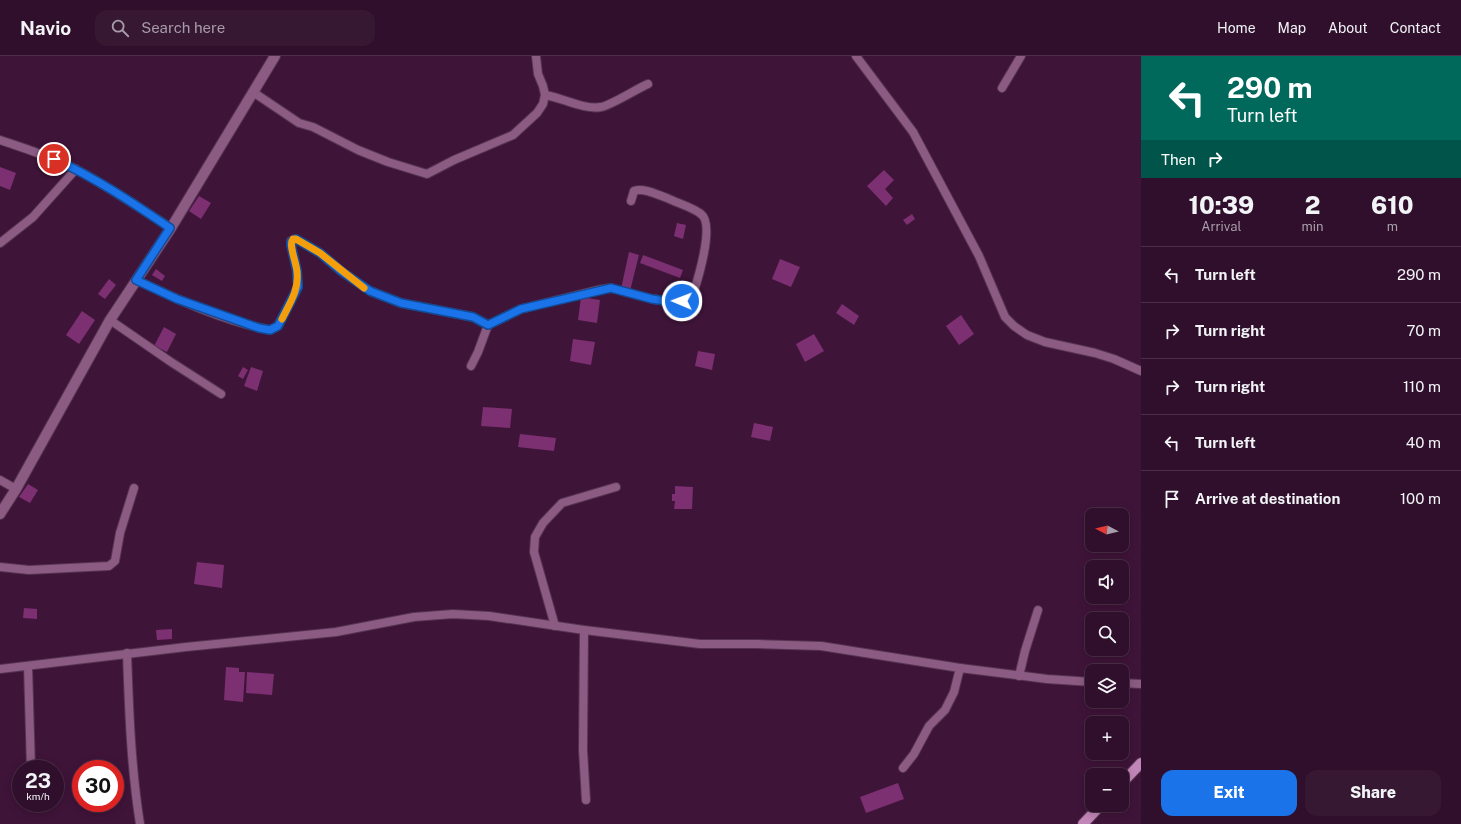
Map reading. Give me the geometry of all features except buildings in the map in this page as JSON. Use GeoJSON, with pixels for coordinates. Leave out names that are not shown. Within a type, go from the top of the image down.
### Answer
{"type":"FeatureCollection","features":[{"type":"Feature","properties":{"kind":"main road"},"geometry":{"type":"LineString","coordinates":[[0,514],[16,489],[110,320],[170,228],[275,56]]}},
{"type":"Feature","properties":{"kind":"main road"},"geometry":{"type":"LineString","coordinates":[[1129,776],[1141,763]]}},
{"type":"Feature","properties":{"kind":"main road"},"geometry":{"type":"LineString","coordinates":[[1083,824],[1094,812]]}},
{"type":"Feature","properties":{"kind":"street"},"geometry":{"type":"LineString","coordinates":[[253,92],[299,122],[320,130],[358,150],[388,162],[427,174],[454,160],[513,135],[538,113],[543,104],[544,95],[543,86],[538,74],[536,56]]}},
{"type":"Feature","properties":{"kind":"street"},"geometry":{"type":"LineString","coordinates":[[856,56],[913,132],[979,256],[1005,317],[1014,326],[1027,335],[1045,342],[1095,353],[1141,371]]}},
{"type":"Feature","properties":{"kind":"street"},"geometry":{"type":"LineString","coordinates":[[1002,88],[1022,56]]}},
{"type":"Feature","properties":{"kind":"street"},"geometry":{"type":"LineString","coordinates":[[544,95],[559,97],[591,107],[603,107],[648,84]]}},
{"type":"Feature","properties":{"kind":"street"},"geometry":{"type":"LineString","coordinates":[[0,140],[43,155],[76,169],[115,191],[170,228]]}},
{"type":"Feature","properties":{"kind":"street"},"geometry":{"type":"LineString","coordinates":[[0,243],[33,217],[76,169]]}},
{"type":"Feature","properties":{"kind":"street"},"geometry":{"type":"LineString","coordinates":[[471,366],[488,325],[521,309],[611,288],[652,299],[672,302],[682,301],[693,294],[699,278],[707,234],[707,224],[702,214],[658,194],[645,191],[634,191],[631,201]]}},
{"type":"Feature","properties":{"kind":"street"},"geometry":{"type":"LineString","coordinates":[[136,280],[217,315],[270,330],[278,326],[298,287],[297,271],[291,245],[291,242],[296,239],[320,253],[341,271],[370,291],[401,303],[473,317],[488,325]]}},
{"type":"Feature","properties":{"kind":"street"},"geometry":{"type":"LineString","coordinates":[[110,320],[221,394]]}},
{"type":"Feature","properties":{"kind":"street"},"geometry":{"type":"LineString","coordinates":[[0,480],[16,489]]}},
{"type":"Feature","properties":{"kind":"street"},"geometry":{"type":"LineString","coordinates":[[555,626],[534,552],[535,537],[543,523],[562,504],[616,487]]}},
{"type":"Feature","properties":{"kind":"street"},"geometry":{"type":"LineString","coordinates":[[0,567],[29,570],[109,566],[115,561],[122,526],[134,488]]}},
{"type":"Feature","properties":{"kind":"street"},"geometry":{"type":"LineString","coordinates":[[1019,676],[1038,610]]}},
{"type":"Feature","properties":{"kind":"street"},"geometry":{"type":"LineString","coordinates":[[0,668],[28,666],[127,653],[336,632],[414,617],[452,614],[489,616],[584,630],[700,644],[821,646],[1047,680],[1085,682]]}},
{"type":"Feature","properties":{"kind":"street"},"geometry":{"type":"LineString","coordinates":[[584,630],[583,750],[586,800]]}},
{"type":"Feature","properties":{"kind":"street"},"geometry":{"type":"LineString","coordinates":[[127,653],[132,751],[140,824]]}},
{"type":"Feature","properties":{"kind":"street"},"geometry":{"type":"LineString","coordinates":[[28,666],[30,760]]}},
{"type":"Feature","properties":{"kind":"street"},"geometry":{"type":"LineString","coordinates":[[902,768],[914,754],[929,726],[945,710],[954,692],[960,668]]}},
{"type":"Feature","properties":{"kind":"street"},"geometry":{"type":"LineString","coordinates":[[1129,683],[1141,684]]}},
{"type":"Feature","properties":{"kind":"slow traffic"},"geometry":{"type":"LineString","coordinates":[[282,319],[298,287],[297,271],[291,245],[293,239],[307,244],[364,288]]}},
{"type":"Feature","properties":{"kind":"route"},"geometry":{"type":"LineString","coordinates":[[54,159],[76,169],[115,191],[170,228],[136,280],[217,315],[259,328],[270,330],[278,326],[298,287],[297,271],[291,245],[293,239],[307,244],[341,271],[370,291],[395,299],[401,303],[473,317],[488,325],[497,319],[521,309],[611,288],[652,299],[672,302],[682,301]]}}]}
